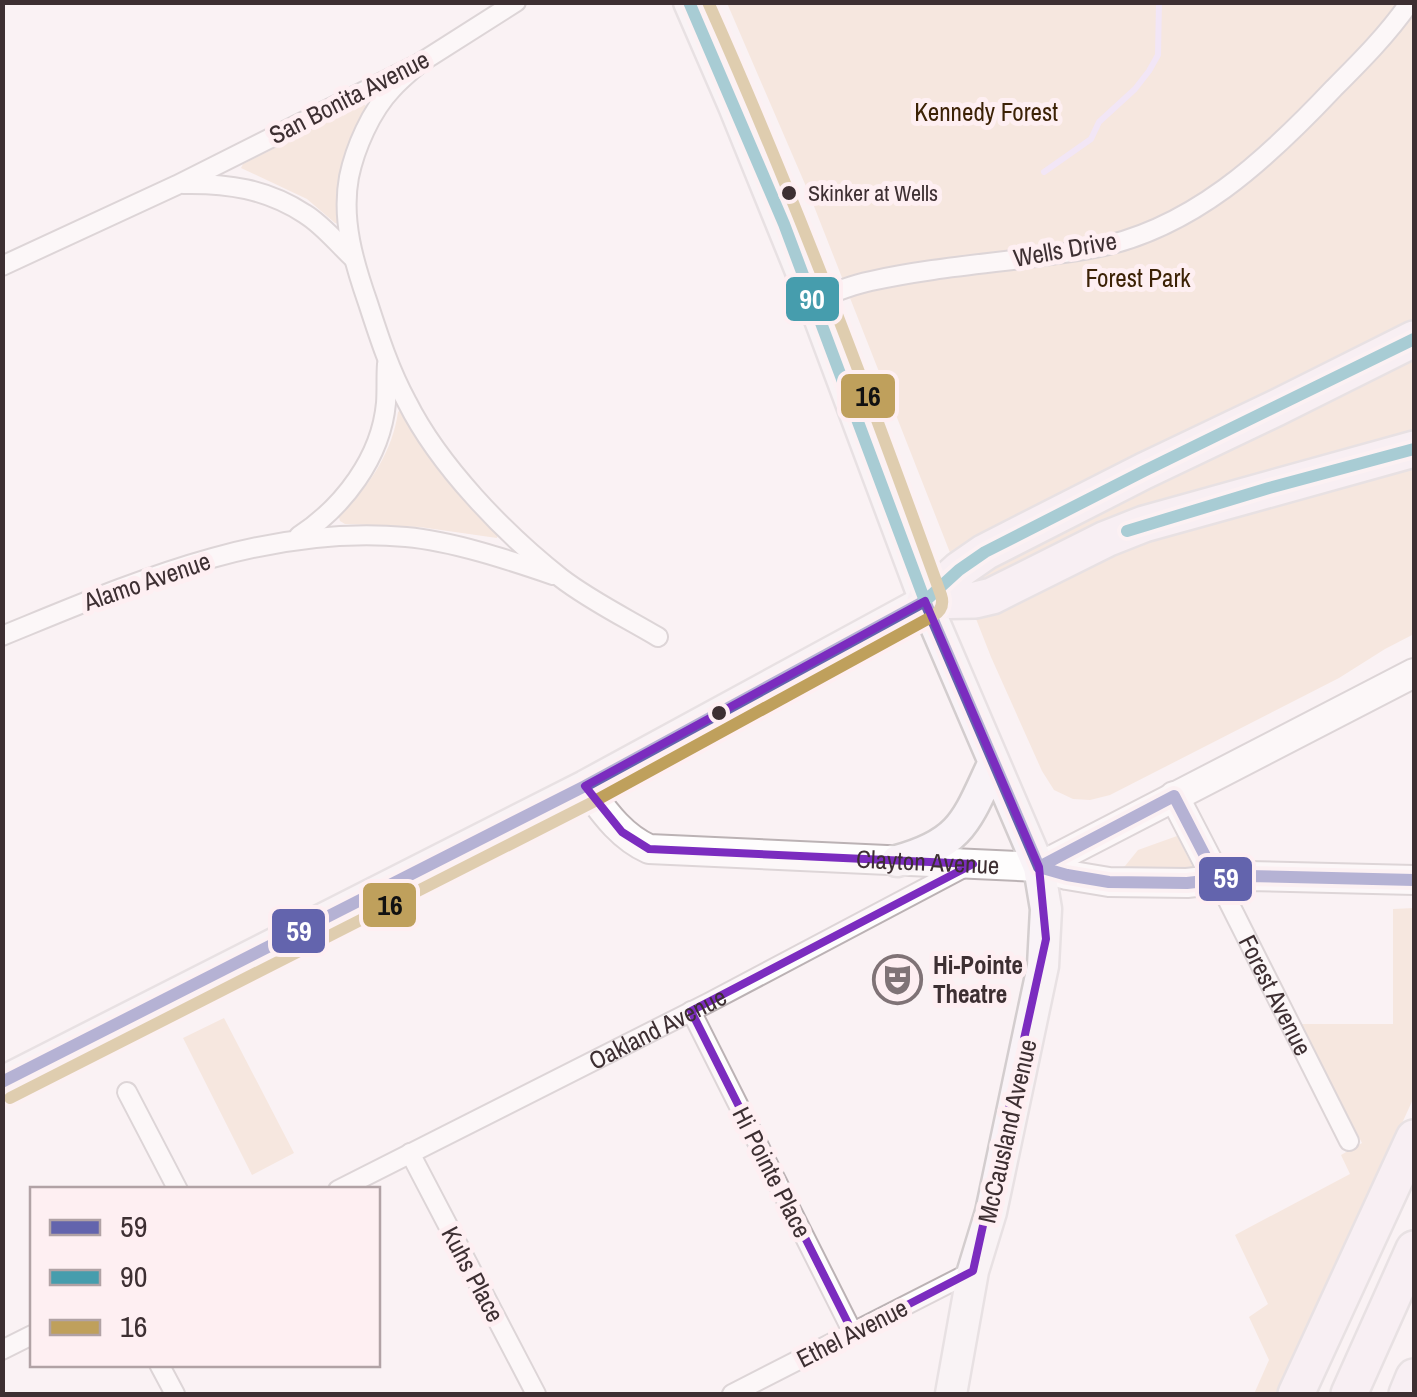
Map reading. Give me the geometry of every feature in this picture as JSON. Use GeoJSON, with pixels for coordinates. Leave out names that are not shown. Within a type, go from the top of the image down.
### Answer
{"type":"FeatureCollection","features":[{"type":"Feature","properties":{"kind":"highway"},"geometry":{"type":"LineString","coordinates":[[925,601],[985,552],[1414,339]]}},
{"type":"Feature","properties":{"kind":"highway"},"geometry":{"type":"LineString","coordinates":[[925,601],[992,596],[1144,524],[1414,449]]}},
{"type":"Feature","properties":{"kind":"highway"},"geometry":{"type":"LineString","coordinates":[[1296,1394],[1414,1138]]}},
{"type":"Feature","properties":{"kind":"highway"},"geometry":{"type":"LineString","coordinates":[[1349,1394],[1414,1249]]}},
{"type":"Feature","properties":{"kind":"highway"},"geometry":{"type":"LineString","coordinates":[[1407,1394],[1414,1377]]}},
{"type":"Feature","properties":{"kind":"main road","name":"McCausland Avenue"},"geometry":{"type":"LineString","coordinates":[[689,2],[813,300],[925,601],[1039,867],[1046,909],[1043,966],[991,1212],[973,1271],[952,1394]]}},
{"type":"Feature","properties":{"kind":"main road"},"geometry":{"type":"LineString","coordinates":[[2,1082],[585,786],[925,601]]}},
{"type":"Feature","properties":{"kind":"main road"},"geometry":{"type":"LineString","coordinates":[[897,861],[936,847],[956,832],[994,762]]}},
{"type":"Feature","properties":{"kind":"street","name":"San Bonita Avenue"},"geometry":{"type":"LineString","coordinates":[[2,266],[420,63],[516,2]]}},
{"type":"Feature","properties":{"kind":"street","name":"Wells Drive"},"geometry":{"type":"LineString","coordinates":[[813,300],[870,281],[1092,248],[1138,236],[1182,216],[1221,193],[1260,162],[1373,48],[1410,2]]}},
{"type":"Feature","properties":{"kind":"street"},"geometry":{"type":"LineString","coordinates":[[420,63],[389,92],[372,119],[356,151],[349,180],[352,258],[387,358],[407,403],[434,448],[495,516],[563,579],[658,638]]}},
{"type":"Feature","properties":{"kind":"street","name":"San Bonita Avenue"},"geometry":{"type":"LineString","coordinates":[[177,184],[247,188],[278,198],[308,216],[352,258]]}},
{"type":"Feature","properties":{"kind":"street","name":"Alamo Avenue"},"geometry":{"type":"LineString","coordinates":[[295,538],[331,511],[360,474],[378,436],[386,405],[387,358]]}},
{"type":"Feature","properties":{"kind":"street","name":"Alamo Avenue"},"geometry":{"type":"LineString","coordinates":[[2,636],[160,573],[243,548],[295,538],[355,534],[410,537],[470,550],[563,579]]}},
{"type":"Feature","properties":{"kind":"street"},"geometry":{"type":"LineString","coordinates":[[1039,867],[1414,672]]}},
{"type":"Feature","properties":{"kind":"street","name":"Clayton Avenue"},"geometry":{"type":"LineString","coordinates":[[585,786],[622,832],[649,849],[1039,867],[1109,882],[1187,883],[1248,876],[1414,880]]}},
{"type":"Feature","properties":{"kind":"street","name":"Forest Avenue"},"geometry":{"type":"LineString","coordinates":[[1174,796],[1349,1140]]}},
{"type":"Feature","properties":{"kind":"street","name":"Oakland Avenue"},"geometry":{"type":"LineString","coordinates":[[344,1187],[971,864]]}},
{"type":"Feature","properties":{"kind":"street","name":"Hi Pointe Place"},"geometry":{"type":"LineString","coordinates":[[691,1011],[853,1333]]}},
{"type":"Feature","properties":{"kind":"street"},"geometry":{"type":"LineString","coordinates":[[127,1092],[176,1187]]}},
{"type":"Feature","properties":{"kind":"street","name":"Kuhs Place"},"geometry":{"type":"LineString","coordinates":[[410,1153],[536,1394]]}},
{"type":"Feature","properties":{"kind":"street","name":"Ethel Avenue"},"geometry":{"type":"LineString","coordinates":[[732,1394],[973,1271]]}},
{"type":"Feature","properties":{"kind":"street"},"geometry":{"type":"LineString","coordinates":[[2,1350],[30,1336]]}},
{"type":"Feature","properties":{"kind":"street"},"geometry":{"type":"LineString","coordinates":[[160,1367],[174,1394]]}},
{"type":"Feature","properties":{"kind":"highlighted area"},"geometry":{"type":"Polygon","coordinates":[[[925,601],[1039,867],[1046,939],[973,1271],[853,1333],[691,1011],[973,864],[649,849],[622,832],[585,786],[925,601]]]}},
{"type":"Feature","properties":{"kind":"green space","name":"Forest Park"},"geometry":{"type":"Polygon","coordinates":[[[727,3],[1414,3],[1414,634],[1339,678],[1110,795],[1073,799],[1054,790],[991,657],[808,191],[727,3]]]}},
{"type":"Feature","properties":{"kind":"green space"},"geometry":{"type":"Polygon","coordinates":[[[364,104],[368,108],[339,224],[307,199],[241,168],[243,164],[364,104]]]}},
{"type":"Feature","properties":{"kind":"green space"},"geometry":{"type":"Polygon","coordinates":[[[401,410],[498,534],[497,538],[340,521],[339,517],[377,469],[401,410]]]}},
{"type":"Feature","properties":{"kind":"green space"},"geometry":{"type":"Polygon","coordinates":[[[1177,836],[1195,871],[1118,869],[1138,850],[1177,836]]]}},
{"type":"Feature","properties":{"kind":"green space"},"geometry":{"type":"Polygon","coordinates":[[[1414,908],[1414,1097],[1278,1394],[1254,1394],[1269,1360],[1249,1317],[1268,1304],[1235,1235],[1350,1174],[1341,1155],[1362,1143],[1301,1024],[1393,1024],[1393,909],[1414,908]]]}},
{"type":"Feature","properties":{"kind":"green space"},"geometry":{"type":"Polygon","coordinates":[[[224,1018],[294,1153],[252,1175],[183,1038],[224,1018]]]}},
{"type":"Feature","properties":{"kind":"waterway"},"geometry":{"type":"LineString","coordinates":[[1044,172],[1091,139],[1099,122],[1149,71],[1158,55],[1159,2]]}},
{"type":"Feature","properties":{"kind":"transit line","name":"90"},"geometry":{"type":"LineString","coordinates":[[689,2],[784,224],[925,601]]}},
{"type":"Feature","properties":{"kind":"transit line","name":"16"},"geometry":{"type":"LineString","coordinates":[[10,1098],[593,802],[940,610],[941,595],[859,371],[708,2]]}},
{"type":"Feature","properties":{"kind":"transit line","name":"90"},"geometry":{"type":"LineString","coordinates":[[925,601],[985,552],[1414,339]]}},
{"type":"Feature","properties":{"kind":"transit line","name":"90"},"geometry":{"type":"LineString","coordinates":[[1127,531],[1414,449]]}},
{"type":"Feature","properties":{"kind":"transit line","name":"59"},"geometry":{"type":"LineString","coordinates":[[2,1082],[585,786],[925,601],[1039,867]]}},
{"type":"Feature","properties":{"kind":"transit line","name":"59"},"geometry":{"type":"LineString","coordinates":[[1039,867],[1174,796],[1217,879]]}},
{"type":"Feature","properties":{"kind":"transit line","name":"59"},"geometry":{"type":"LineString","coordinates":[[1039,867],[1109,882],[1187,883],[1248,876],[1414,880]]}},
{"type":"Feature","properties":{"kind":"place","name":"Skinker at Wells"},"geometry":{"type":"Point","coordinates":[789,193]}},
{"type":"Feature","properties":{"kind":"place","name":"Hi-Pointe Theatre"},"geometry":{"type":"Point","coordinates":[898,979]}},
{"type":"Feature","properties":{"kind":"park label","name":"Kennedy Forest"},"geometry":{"type":"Point","coordinates":[986,112]}}]}
